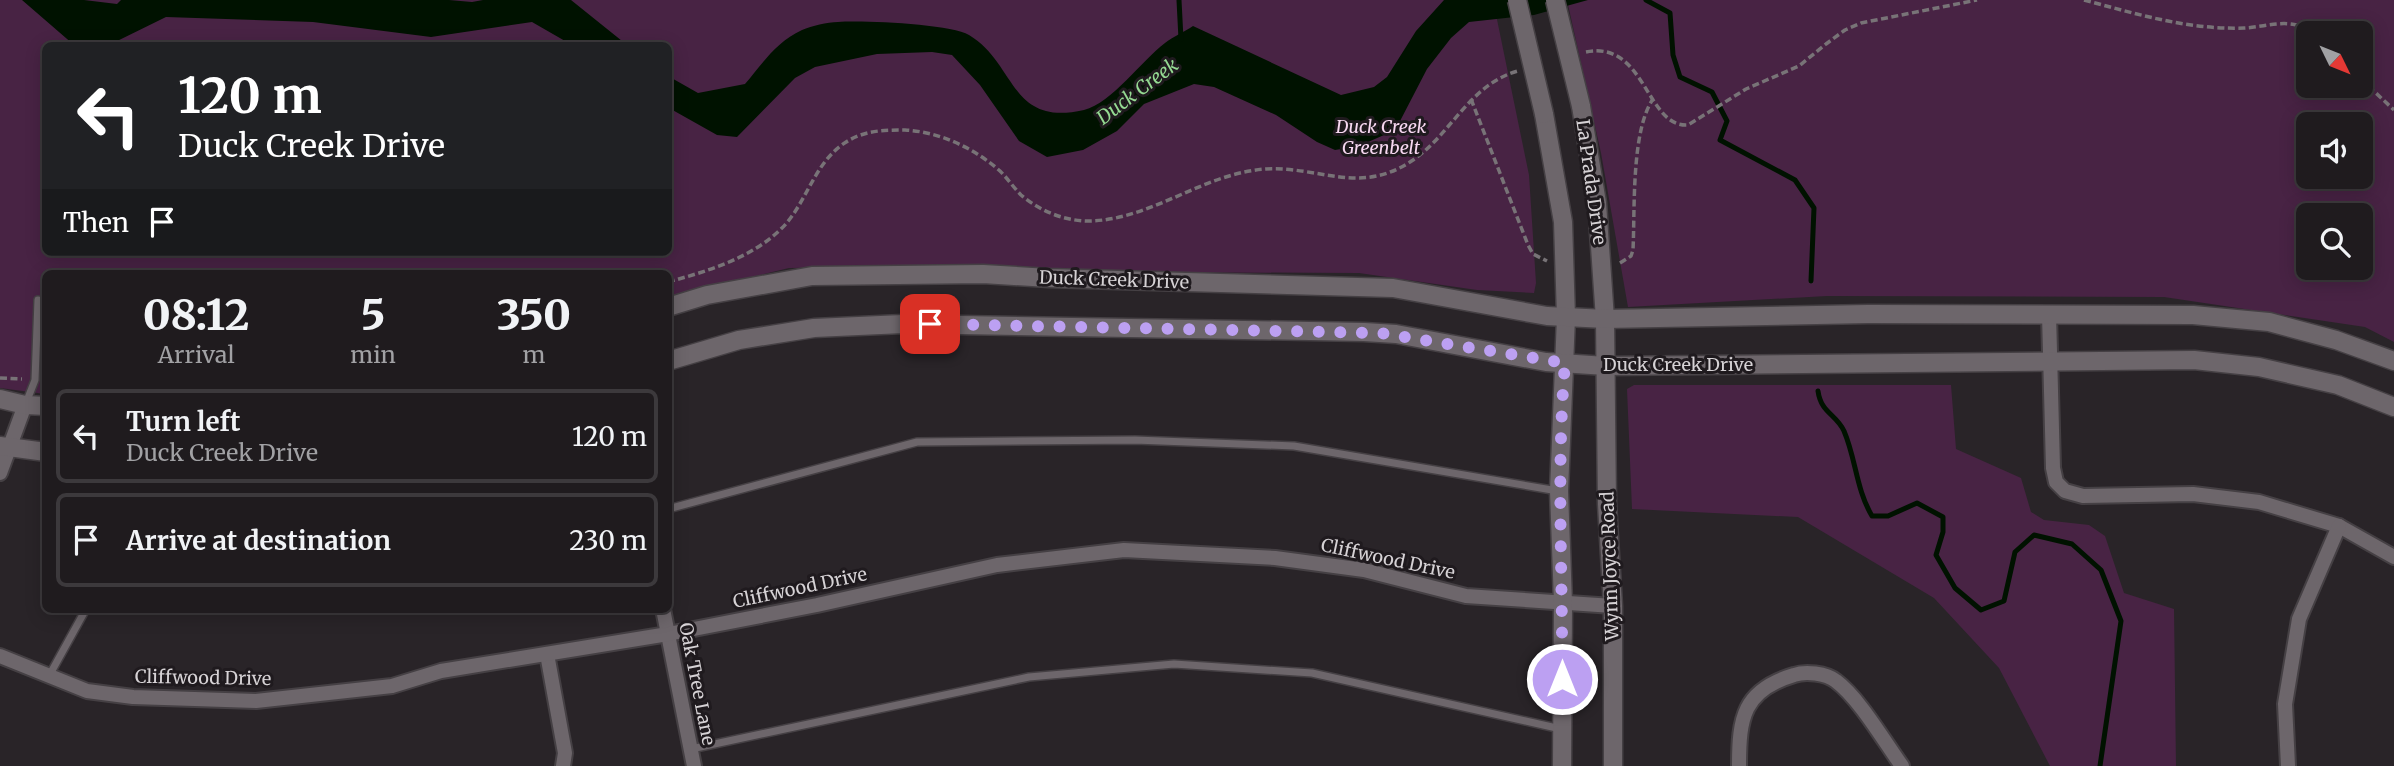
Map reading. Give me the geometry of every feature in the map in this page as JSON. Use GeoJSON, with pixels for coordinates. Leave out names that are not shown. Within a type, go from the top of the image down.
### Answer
{"type":"FeatureCollection","features":[{"type":"Feature","properties":{"kind":"main road","name":"La Prada Drive"},"geometry":{"type":"LineString","coordinates":[[1517,0],[1544,114],[1563,222],[1565,363]]}},
{"type":"Feature","properties":{"kind":"main road","name":"La Prada Drive"},"geometry":{"type":"LineString","coordinates":[[1555,0],[1581,106],[1597,203],[1606,366]]}},
{"type":"Feature","properties":{"kind":"main road","name":"Duck Creek Drive"},"geometry":{"type":"LineString","coordinates":[[672,306],[707,295],[812,276],[984,274],[1393,288],[1547,316],[1605,319],[1868,314],[2193,315],[2269,322],[2336,340],[2394,361]]}},
{"type":"Feature","properties":{"kind":"main road","name":"Duck Creek Drive"},"geometry":{"type":"LineString","coordinates":[[672,360],[739,341],[814,328],[903,324],[1385,334],[1565,363],[1606,366],[2194,360],[2259,367],[2338,385],[2394,407]]}},
{"type":"Feature","properties":{"kind":"main road"},"geometry":{"type":"LineString","coordinates":[[1562,766],[1563,603],[1559,491],[1565,363]]}},
{"type":"Feature","properties":{"kind":"main road","name":"Wynn Joyce Road"},"geometry":{"type":"LineString","coordinates":[[1606,366],[1607,503],[1613,606],[1613,766]]}},
{"type":"Feature","properties":{"kind":"main road"},"geometry":{"type":"LineString","coordinates":[[0,399],[42,406]]}},
{"type":"Feature","properties":{"kind":"main road"},"geometry":{"type":"LineString","coordinates":[[4,448],[42,452]]}},
{"type":"Feature","properties":{"kind":"street"},"geometry":{"type":"LineString","coordinates":[[2049,314],[2053,468],[2056,482],[2065,491],[2083,496],[2193,495],[2259,502],[2339,526],[2394,556]]}},
{"type":"Feature","properties":{"kind":"street"},"geometry":{"type":"LineString","coordinates":[[0,473],[4,448],[25,405]]}},
{"type":"Feature","properties":{"kind":"street"},"geometry":{"type":"LineString","coordinates":[[2288,766],[2285,704],[2299,619],[2339,526]]}},
{"type":"Feature","properties":{"kind":"street","name":"Cliffwood Drive"},"geometry":{"type":"LineString","coordinates":[[0,656],[87,691],[133,697],[256,701],[392,685],[441,671],[668,634],[817,605],[997,565],[1124,550],[1275,558],[1364,570],[1466,596],[1613,606]]}},
{"type":"Feature","properties":{"kind":"street","name":"Oak Tree Lane"},"geometry":{"type":"LineString","coordinates":[[664,613],[694,766]]}},
{"type":"Feature","properties":{"kind":"street"},"geometry":{"type":"LineString","coordinates":[[547,654],[565,754],[563,766]]}},
{"type":"Feature","properties":{"kind":"street"},"geometry":{"type":"LineString","coordinates":[[1739,766],[1740,725],[1748,705],[1760,690],[1777,680],[1800,673],[1833,679],[1848,692],[1902,766]]}},
{"type":"Feature","properties":{"kind":"lane"},"geometry":{"type":"LineString","coordinates":[[25,405],[35,380],[38,300]]}},
{"type":"Feature","properties":{"kind":"lane"},"geometry":{"type":"LineString","coordinates":[[672,508],[917,442],[1135,440],[1294,446],[1559,491]]}},
{"type":"Feature","properties":{"kind":"lane"},"geometry":{"type":"LineString","coordinates":[[49,677],[84,613]]}},
{"type":"Feature","properties":{"kind":"lane"},"geometry":{"type":"LineString","coordinates":[[691,748],[1029,677],[1174,664],[1312,673],[1562,729]]}},
{"type":"Feature","properties":{"kind":"path"},"geometry":{"type":"LineString","coordinates":[[1577,54],[1600,51],[1622,60],[1641,78],[1664,116],[1681,125],[1688,125],[1746,89],[1799,66],[1845,30],[1860,23],[1977,0]]}},
{"type":"Feature","properties":{"kind":"path"},"geometry":{"type":"LineString","coordinates":[[2084,0],[2172,23],[2222,28],[2296,24]]}},
{"type":"Feature","properties":{"kind":"path"},"geometry":{"type":"LineString","coordinates":[[672,281],[741,257],[769,239],[791,217],[820,167],[838,147],[858,136],[884,130],[922,131],[945,138],[977,153],[1000,171],[1021,195],[1040,208],[1067,219],[1109,220],[1132,214],[1226,177],[1265,169],[1331,178],[1362,179],[1390,172],[1411,162],[1432,144],[1471,99],[1511,72],[1525,69]]}},
{"type":"Feature","properties":{"kind":"path"},"geometry":{"type":"LineString","coordinates":[[2373,90],[2394,110]]}},
{"type":"Feature","properties":{"kind":"path"},"geometry":{"type":"LineString","coordinates":[[1471,99],[1528,245],[1533,254],[1548,261]]}},
{"type":"Feature","properties":{"kind":"path"},"geometry":{"type":"LineString","coordinates":[[1620,263],[1631,256],[1633,250],[1642,120],[1653,99]]}},
{"type":"Feature","properties":{"kind":"green space","name":"Duck Creek Greenbelt"},"geometry":{"type":"Polygon","coordinates":[[[0,0],[1493,0],[1529,175],[1536,283],[1534,293],[1477,290],[1359,273],[1124,272],[941,266],[789,268],[672,296],[672,270],[42,270],[42,394],[0,388],[0,0]]]}},
{"type":"Feature","properties":{"kind":"green space"},"geometry":{"type":"Polygon","coordinates":[[[1567,0],[2394,0],[2394,342],[2365,327],[2164,297],[1827,296],[1628,307],[1601,153],[1567,0]]]}},
{"type":"Feature","properties":{"kind":"green space"},"geometry":{"type":"Polygon","coordinates":[[[1634,385],[1951,385],[1956,449],[2021,478],[2031,512],[2044,520],[2089,525],[2105,536],[2124,593],[2174,609],[2176,766],[2050,766],[1999,668],[1934,598],[1798,517],[1632,509],[1627,389],[1634,385]]]}},
{"type":"Feature","properties":{"kind":"water"},"geometry":{"type":"Polygon","coordinates":[[[22,0],[84,0],[117,4],[121,0],[571,0],[623,42],[567,42],[532,22],[431,37],[313,22],[166,17],[115,42],[71,42],[22,0]]]}},
{"type":"Feature","properties":{"kind":"water","name":"Duck Creek"},"geometry":{"type":"Polygon","coordinates":[[[1444,0],[1588,0],[1534,15],[1469,22],[1451,38],[1427,69],[1399,123],[1384,135],[1359,146],[1335,150],[1317,142],[1276,115],[1214,87],[1194,84],[1144,104],[1117,131],[1083,150],[1047,157],[1019,141],[980,85],[952,55],[932,52],[877,54],[815,67],[795,78],[737,137],[717,135],[672,110],[672,78],[698,93],[745,84],[770,54],[793,35],[820,24],[834,22],[885,22],[944,28],[969,35],[985,47],[1027,101],[1041,110],[1059,113],[1095,106],[1116,90],[1156,50],[1193,26],[1341,95],[1374,87],[1387,77],[1416,31],[1444,0]]]}},
{"type":"Feature","properties":{"kind":"waterway"},"geometry":{"type":"LineString","coordinates":[[1179,0],[1181,39]]}},
{"type":"Feature","properties":{"kind":"waterway"},"geometry":{"type":"LineString","coordinates":[[1646,0],[1670,13],[1673,55],[1680,77],[1712,92],[1727,121],[1720,140],[1795,180],[1814,208],[1811,281]]}},
{"type":"Feature","properties":{"kind":"waterway"},"geometry":{"type":"LineString","coordinates":[[1818,391],[1825,409],[1844,431],[1872,516],[1888,516],[1917,503],[1943,517],[1943,532],[1936,555],[1955,588],[1981,610],[2004,601],[2015,552],[2034,535],[2072,544],[2101,570],[2121,621],[2100,766]]}},
{"type":"Feature","properties":{"kind":"route"},"geometry":{"type":"LineString","coordinates":[[930,324],[1364,332],[1396,334],[1546,362],[1565,363],[1559,491],[1563,603],[1562,679]]}}]}
